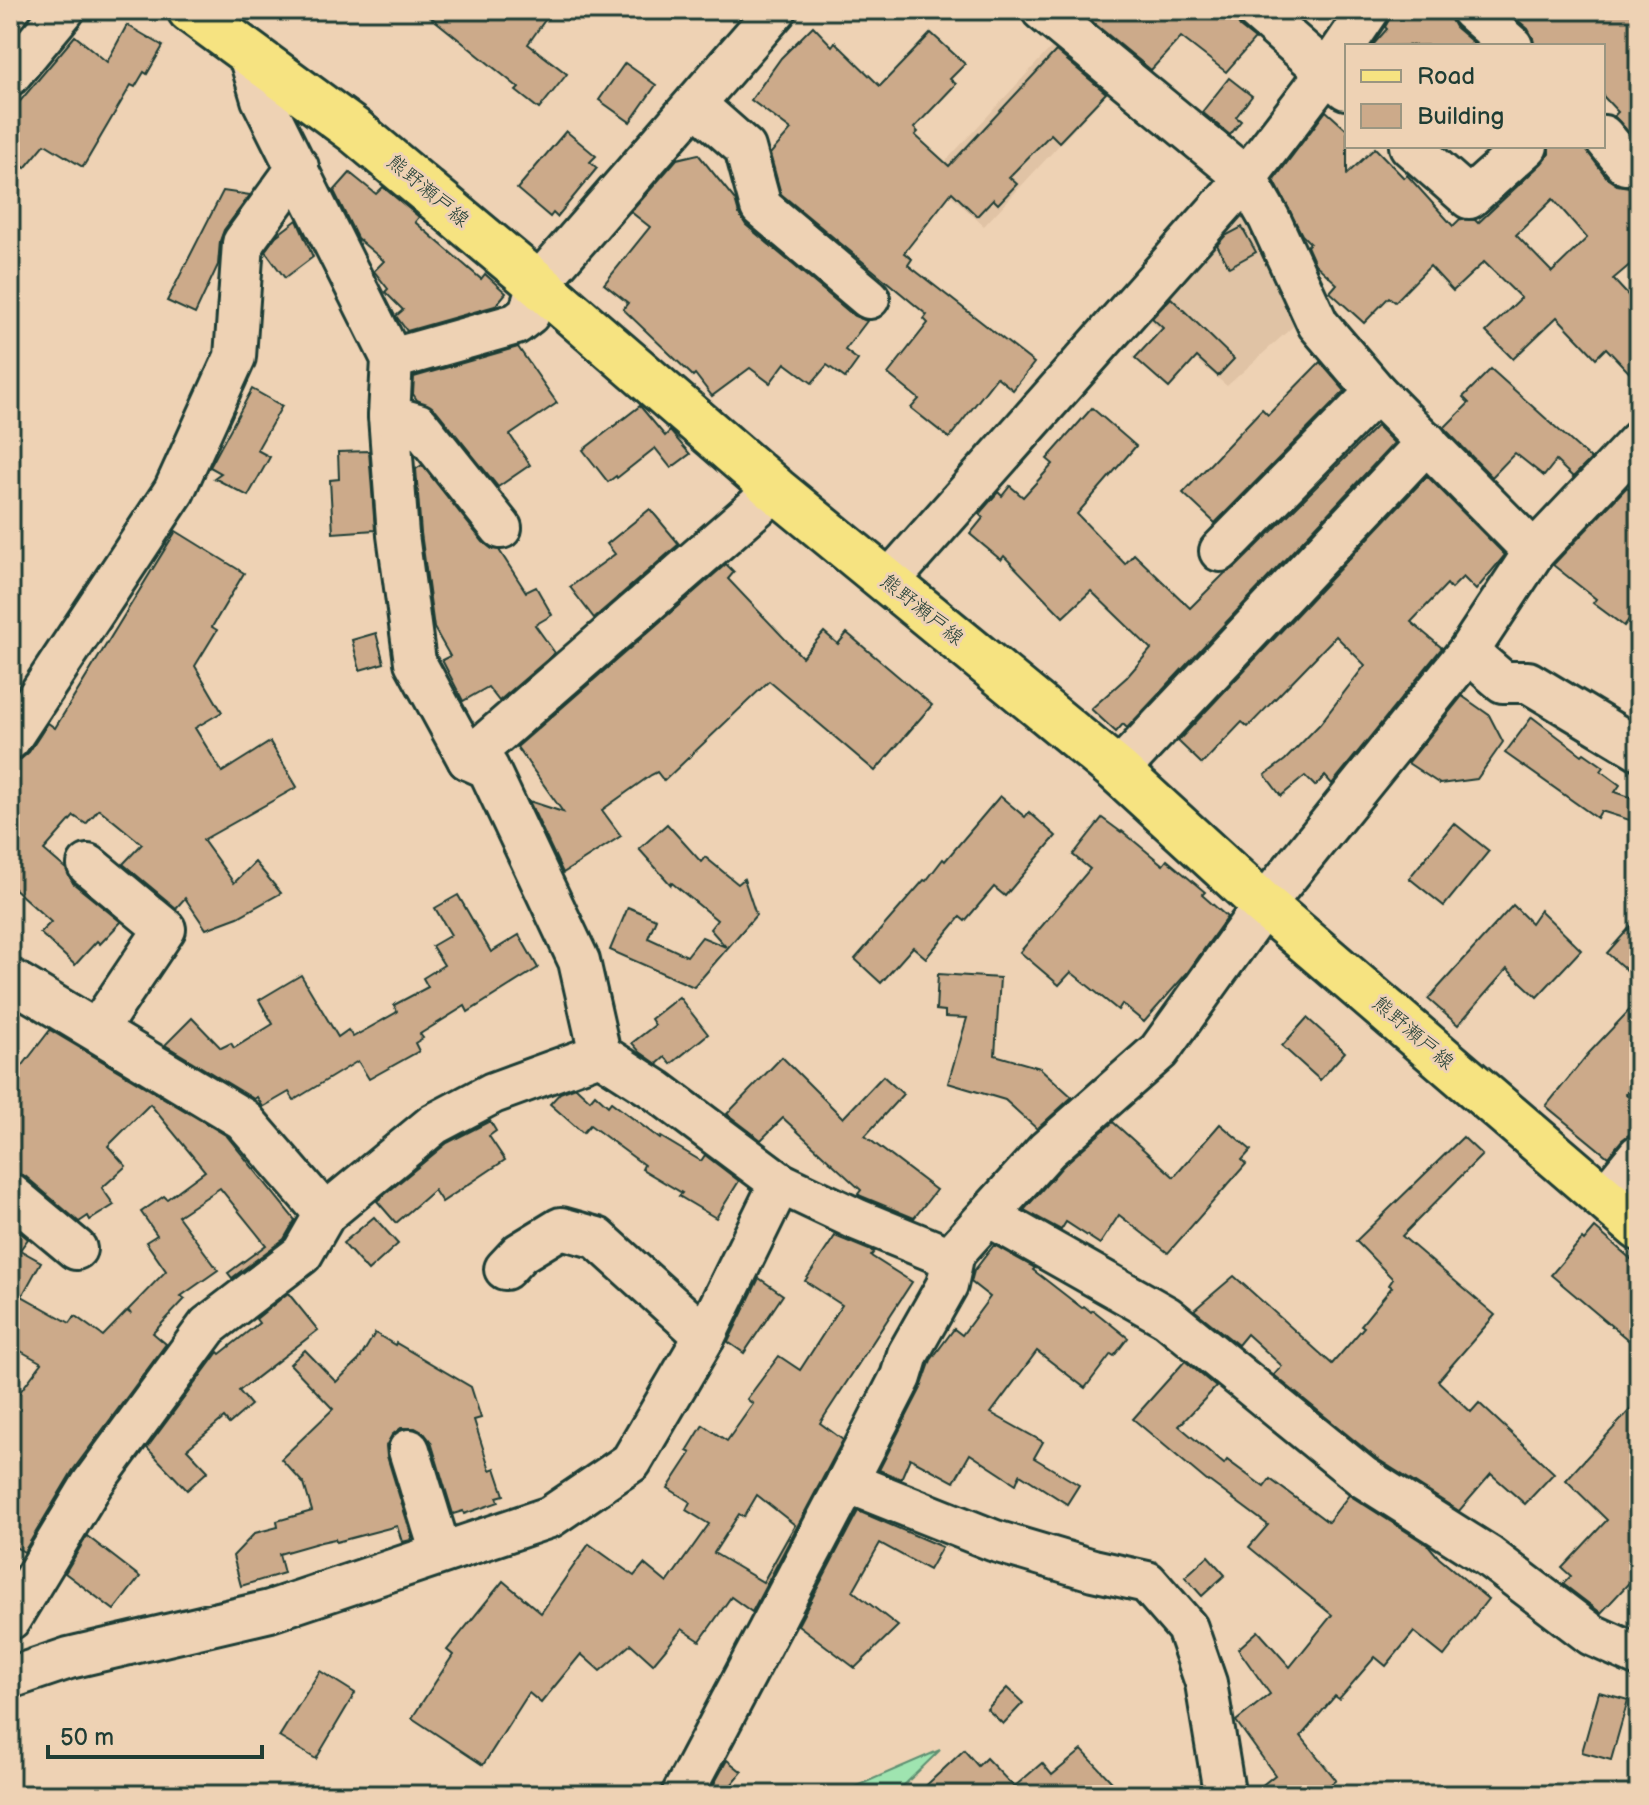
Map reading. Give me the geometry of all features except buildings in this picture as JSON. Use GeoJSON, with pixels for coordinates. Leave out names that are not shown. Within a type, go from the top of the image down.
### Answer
{"type":"FeatureCollection","features":[{"type":"Feature","properties":{"kind":"main road","name":"熊野瀬戸線"},"geometry":{"type":"LineString","coordinates":[[190,10],[355,131],[776,490],[1118,771],[1264,905],[1639,1228]]}},
{"type":"Feature","properties":{"kind":"street"},"geometry":{"type":"LineString","coordinates":[[10,75],[64,10]]}},
{"type":"Feature","properties":{"kind":"street"},"geometry":{"type":"LineString","coordinates":[[392,359],[516,324],[529,314],[538,284],[776,10]]}},
{"type":"Feature","properties":{"kind":"street"},"geometry":{"type":"LineString","coordinates":[[1042,10],[1246,178],[1269,218],[1318,324],[1376,392],[1534,552]]}},
{"type":"Feature","properties":{"kind":"street"},"geometry":{"type":"LineString","coordinates":[[888,582],[1246,178],[1337,81],[1256,10]]}},
{"type":"Feature","properties":{"kind":"street"},"geometry":{"type":"LineString","coordinates":[[1354,44],[1369,10]]}},
{"type":"Feature","properties":{"kind":"street"},"geometry":{"type":"LineString","coordinates":[[1471,10],[1510,44]]}},
{"type":"Feature","properties":{"kind":"street"},"geometry":{"type":"LineString","coordinates":[[249,55],[262,99],[392,359],[389,416],[398,535],[415,662],[468,759],[488,768],[579,961],[600,1054],[656,1090],[780,1183],[941,1254],[954,1253]]}},
{"type":"Feature","properties":{"kind":"street"},"geometry":{"type":"LineString","coordinates":[[695,104],[745,148],[761,207],[869,298]]}},
{"type":"Feature","properties":{"kind":"street"},"geometry":{"type":"LineString","coordinates":[[1412,148],[1469,198],[1525,148]]}},
{"type":"Feature","properties":{"kind":"street"},"geometry":{"type":"LineString","coordinates":[[10,739],[174,491],[235,357],[243,243],[298,167]]}},
{"type":"Feature","properties":{"kind":"street"},"geometry":{"type":"LineString","coordinates":[[1220,551],[1376,392]]}},
{"type":"Feature","properties":{"kind":"street"},"geometry":{"type":"LineString","coordinates":[[389,416],[418,424],[501,528]]}},
{"type":"Feature","properties":{"kind":"street"},"geometry":{"type":"LineString","coordinates":[[1118,771],[1427,442]]}},
{"type":"Feature","properties":{"kind":"street"},"geometry":{"type":"LineString","coordinates":[[682,1795],[901,1377],[908,1354],[947,1285],[954,1253],[1047,1150],[1159,1051],[1264,905],[1468,652],[1534,552],[1636,451]]}},
{"type":"Feature","properties":{"kind":"street"},"geometry":{"type":"LineString","coordinates":[[468,759],[776,490]]}},
{"type":"Feature","properties":{"kind":"street"},"geometry":{"type":"LineString","coordinates":[[1468,652],[1503,682],[1528,682],[1639,749]]}},
{"type":"Feature","properties":{"kind":"street"},"geometry":{"type":"LineString","coordinates":[[88,865],[165,929],[97,1030]]}},
{"type":"Feature","properties":{"kind":"street"},"geometry":{"type":"LineString","coordinates":[[10,979],[243,1119],[325,1214]]}},
{"type":"Feature","properties":{"kind":"street"},"geometry":{"type":"LineString","coordinates":[[10,1619],[92,1484],[208,1326],[302,1254],[325,1214],[434,1124],[493,1093],[600,1054]]}},
{"type":"Feature","properties":{"kind":"street"},"geometry":{"type":"LineString","coordinates":[[1604,1198],[1639,1155]]}},
{"type":"Feature","properties":{"kind":"street"},"geometry":{"type":"LineString","coordinates":[[10,1678],[69,1658],[270,1611],[550,1517],[631,1462],[705,1336],[780,1183]]}},
{"type":"Feature","properties":{"kind":"street"},"geometry":{"type":"LineString","coordinates":[[10,1194],[76,1249]]}},
{"type":"Feature","properties":{"kind":"street"},"geometry":{"type":"LineString","coordinates":[[989,1216],[1167,1317],[1363,1477],[1488,1556],[1592,1635],[1639,1656]]}},
{"type":"Feature","properties":{"kind":"street"},"geometry":{"type":"LineString","coordinates":[[505,1269],[520,1253],[561,1228],[597,1238],[705,1336]]}},
{"type":"Feature","properties":{"kind":"street"},"geometry":{"type":"LineString","coordinates":[[409,1450],[441,1553]]}},
{"type":"Feature","properties":{"kind":"street"},"geometry":{"type":"LineString","coordinates":[[847,1482],[995,1541],[1093,1570],[1147,1582],[1187,1628],[1206,1683],[1227,1792]]}},
{"type":"Feature","properties":{"kind":"shaded area"},"geometry":{"type":"Polygon","coordinates":[[[1060,38],[1113,87],[984,226],[931,177],[1060,38]]]}},
{"type":"Feature","properties":{"kind":"shaded area"},"geometry":{"type":"Polygon","coordinates":[[[1247,212],[1299,321],[1227,386],[1145,317],[1247,212]]]}},
{"type":"Feature","properties":{"kind":"green space"},"geometry":{"type":"Polygon","coordinates":[[[940,1750],[894,1795],[836,1795],[940,1750]]]}}]}
